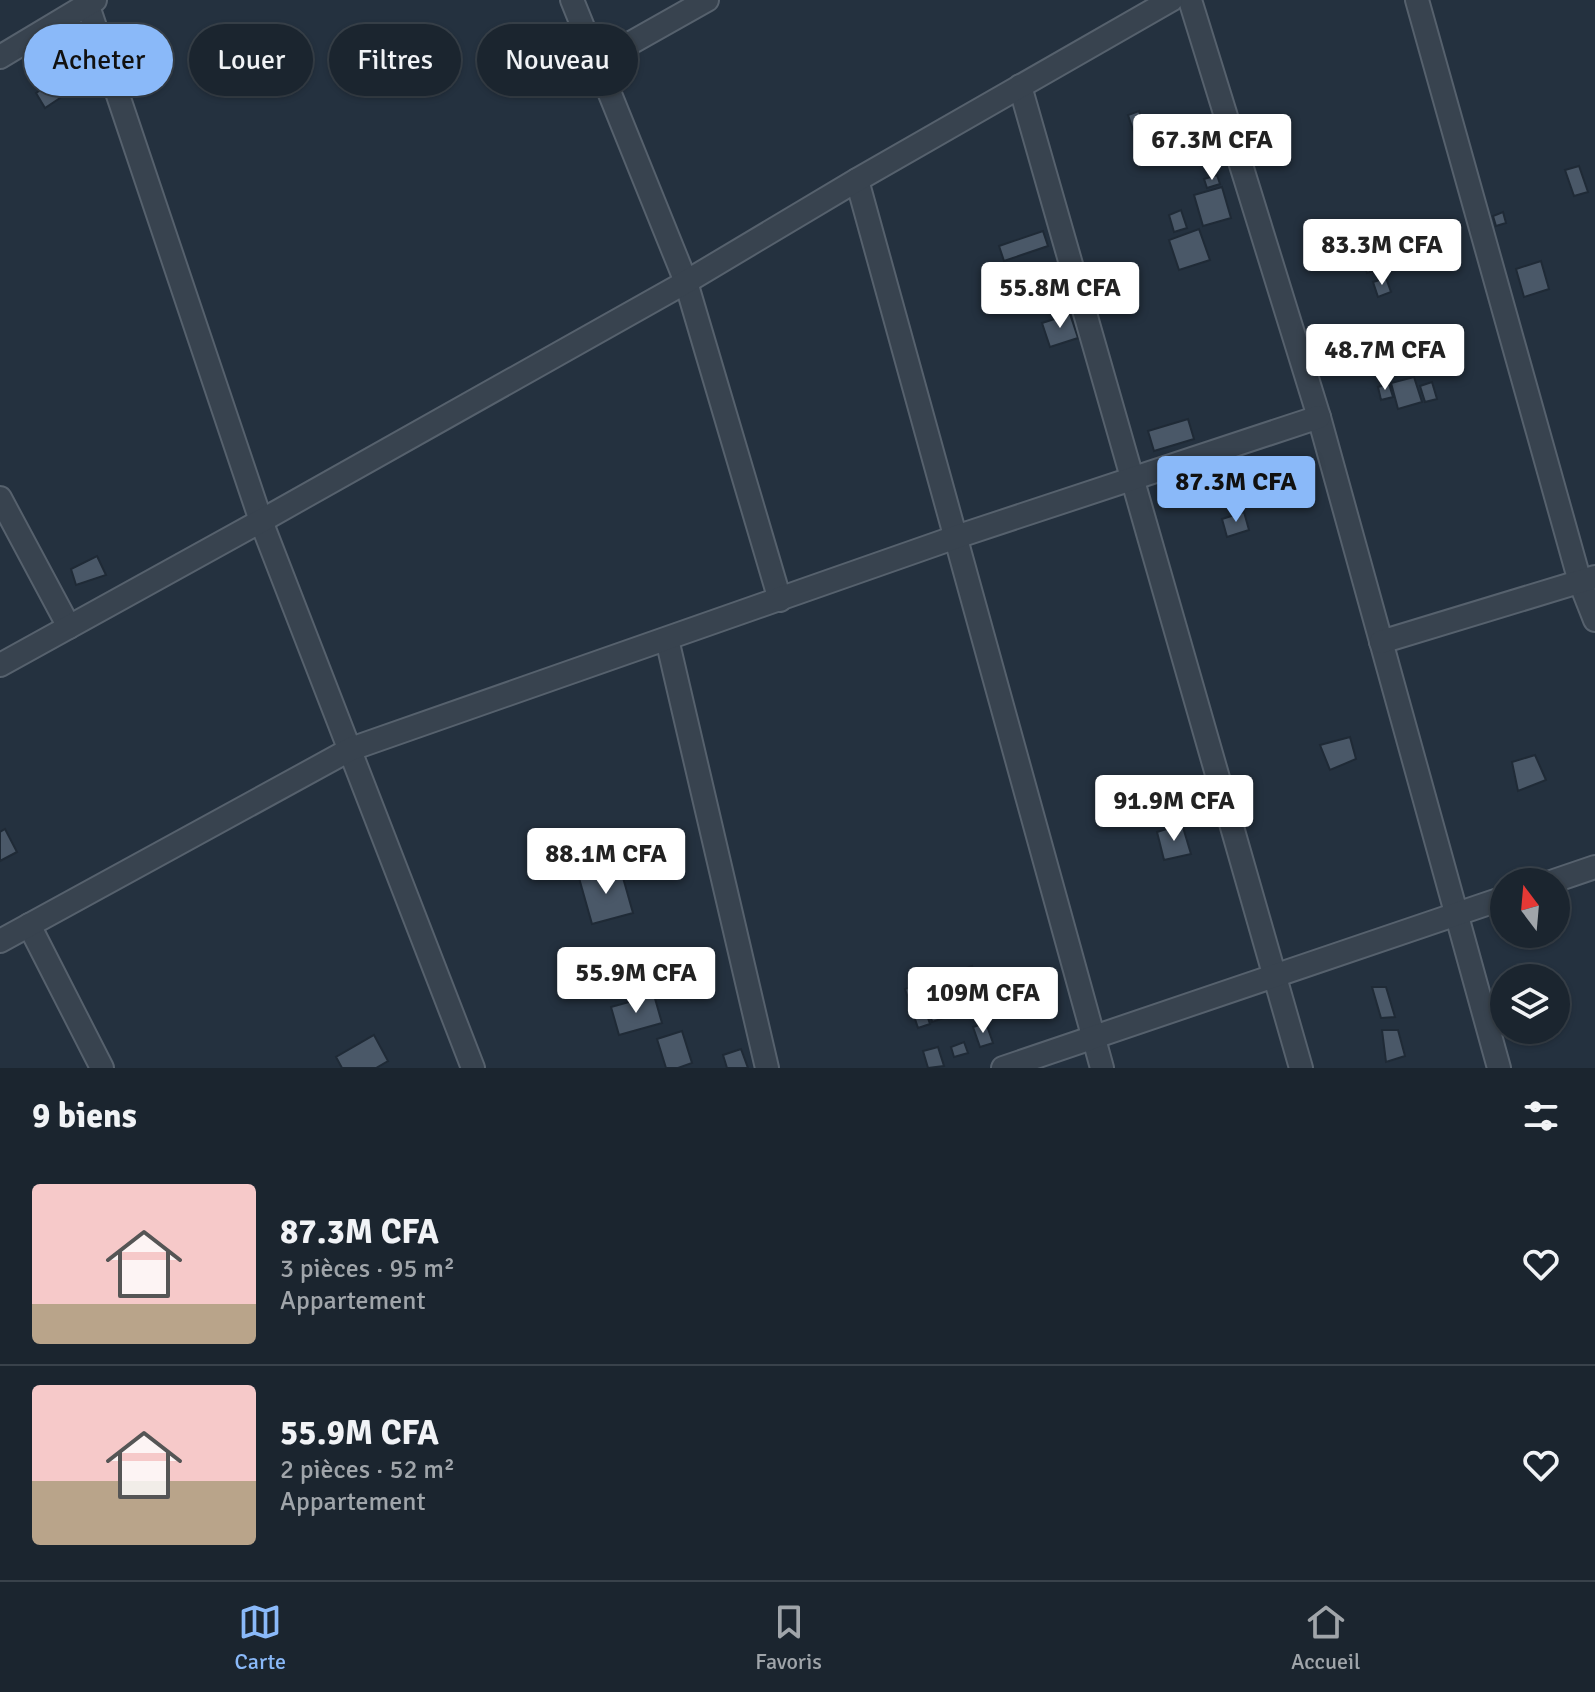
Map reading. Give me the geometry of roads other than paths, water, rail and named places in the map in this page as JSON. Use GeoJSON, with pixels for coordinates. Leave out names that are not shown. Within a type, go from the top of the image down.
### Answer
{"type":"FeatureCollection","features":[{"type":"Feature","properties":{"kind":"street"},"geometry":{"type":"LineString","coordinates":[[572,0],[582,24]]}},
{"type":"Feature","properties":{"kind":"street"},"geometry":{"type":"LineString","coordinates":[[638,39],[707,0]]}},
{"type":"Feature","properties":{"kind":"street"},"geometry":{"type":"LineString","coordinates":[[0,665],[686,282],[1171,0]]}},
{"type":"Feature","properties":{"kind":"street"},"geometry":{"type":"LineString","coordinates":[[1190,0],[1319,417],[1499,1068]]}},
{"type":"Feature","properties":{"kind":"street"},"geometry":{"type":"LineString","coordinates":[[1417,0],[1588,579],[1595,620]]}},
{"type":"Feature","properties":{"kind":"street"},"geometry":{"type":"LineString","coordinates":[[0,57],[90,1],[261,521],[473,1068]]}},
{"type":"Feature","properties":{"kind":"street"},"geometry":{"type":"LineString","coordinates":[[1020,86],[1301,1068]]}},
{"type":"Feature","properties":{"kind":"street"},"geometry":{"type":"LineString","coordinates":[[611,96],[686,282],[780,600]]}},
{"type":"Feature","properties":{"kind":"street"},"geometry":{"type":"LineString","coordinates":[[857,180],[1102,1068]]}},
{"type":"Feature","properties":{"kind":"street"},"geometry":{"type":"LineString","coordinates":[[0,941],[351,749],[956,537],[1319,417]]}},
{"type":"Feature","properties":{"kind":"street"},"geometry":{"type":"LineString","coordinates":[[0,498],[69,627]]}},
{"type":"Feature","properties":{"kind":"street"},"geometry":{"type":"LineString","coordinates":[[1381,642],[1588,579]]}},
{"type":"Feature","properties":{"kind":"street"},"geometry":{"type":"LineString","coordinates":[[667,639],[767,1068]]}},
{"type":"Feature","properties":{"kind":"street"},"geometry":{"type":"LineString","coordinates":[[1570,876],[1595,867]]}},
{"type":"Feature","properties":{"kind":"street"},"geometry":{"type":"LineString","coordinates":[[1003,1068],[1490,903]]}},
{"type":"Feature","properties":{"kind":"street"},"geometry":{"type":"LineString","coordinates":[[29,925],[102,1068]]}}]}
